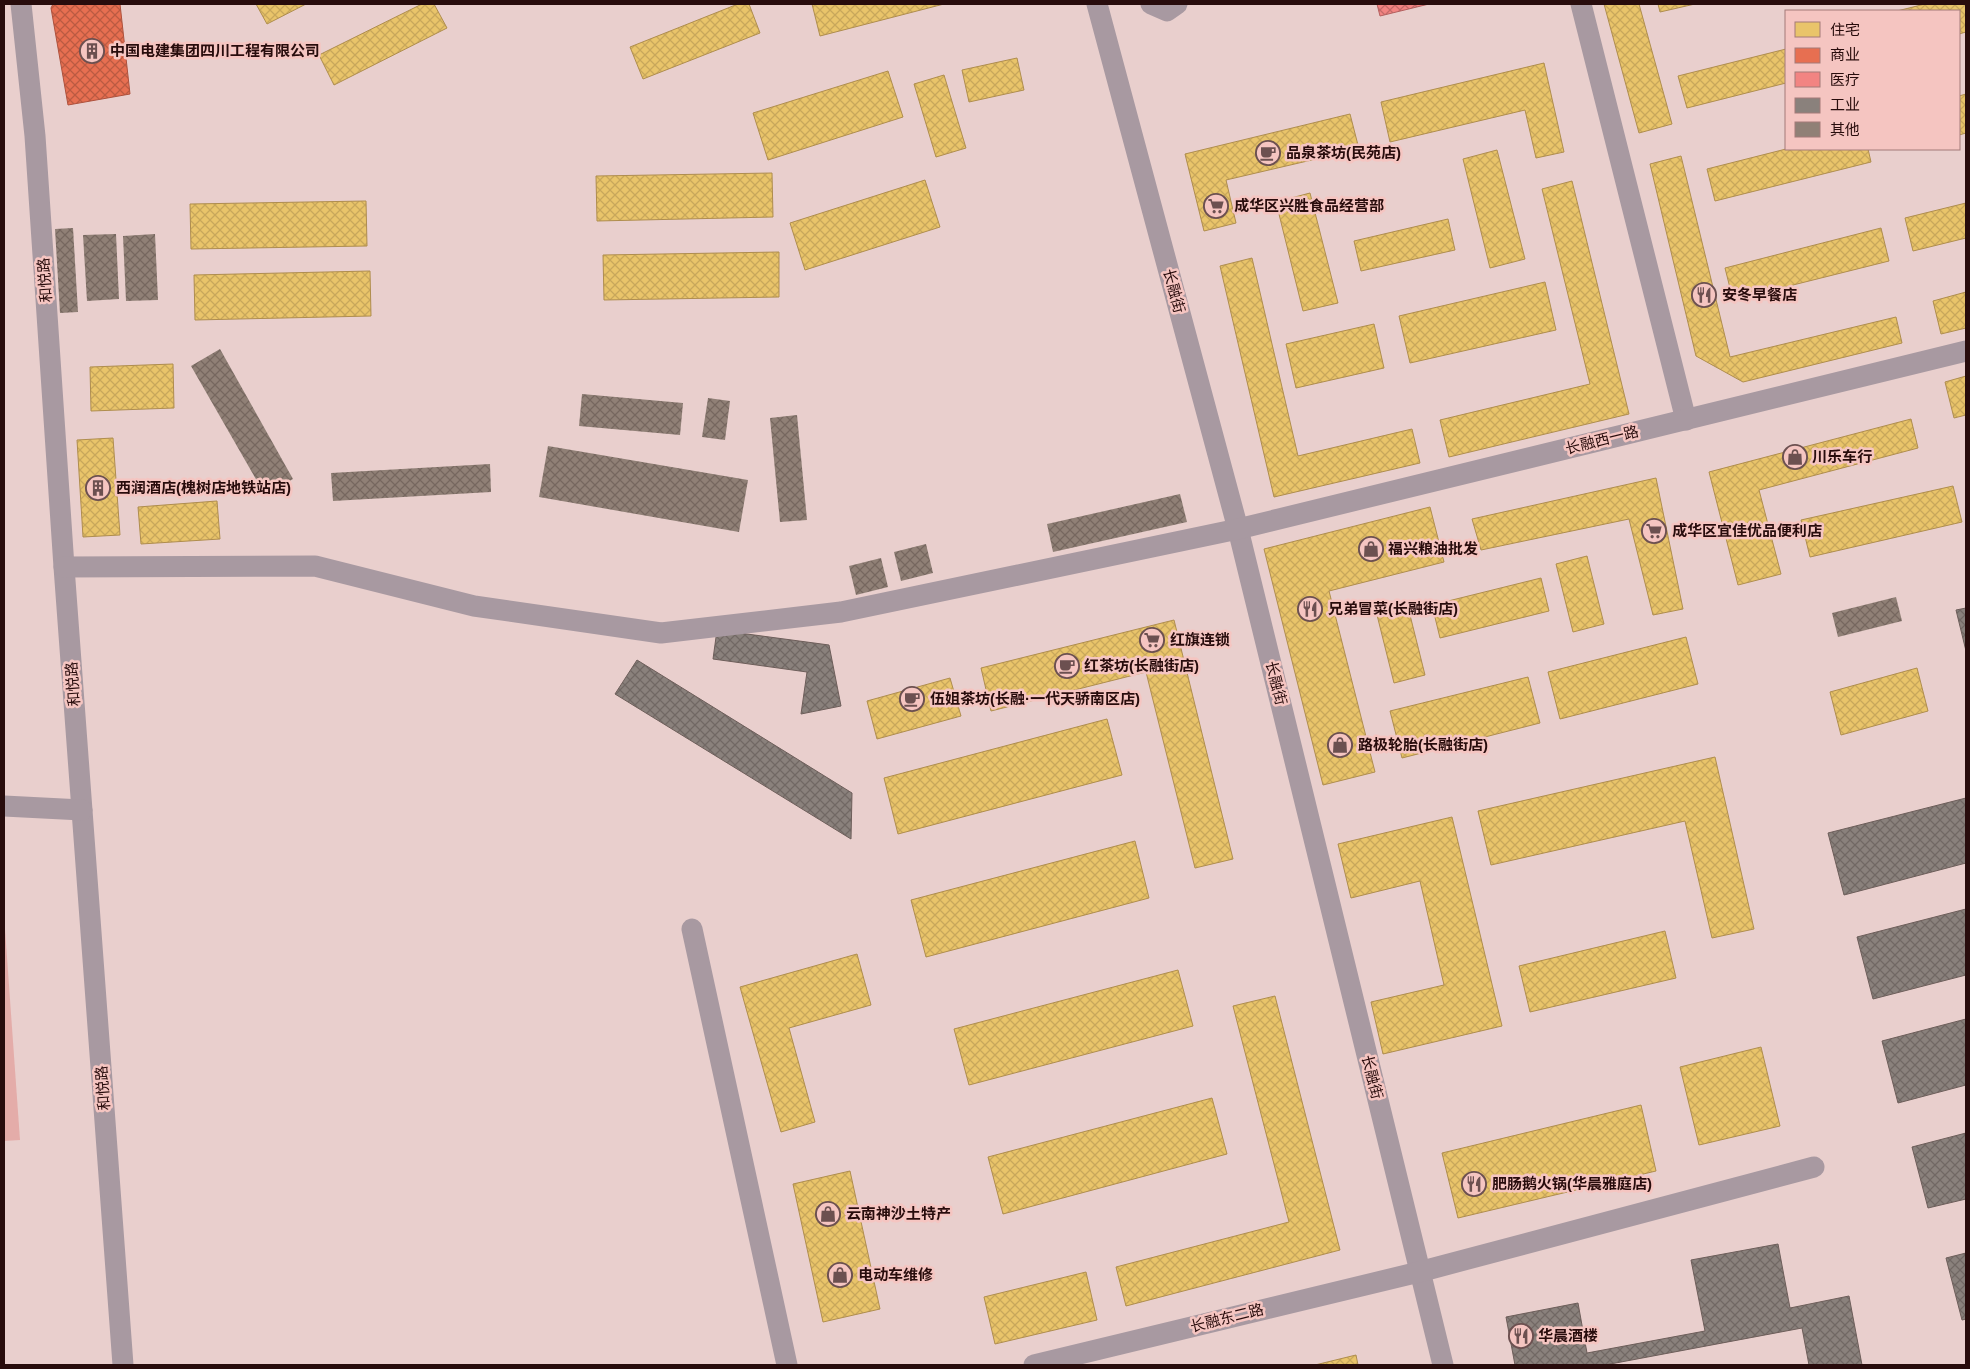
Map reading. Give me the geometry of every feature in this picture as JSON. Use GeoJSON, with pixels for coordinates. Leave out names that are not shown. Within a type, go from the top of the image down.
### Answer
{"type":"FeatureCollection","features":[{"type":"Feature","properties":{"kind":"street","name":"和悦路"},"geometry":{"type":"LineString","coordinates":[[22,4],[35,136],[64,567],[123,1365]]}},
{"type":"Feature","properties":{"kind":"street"},"geometry":{"type":"LineString","coordinates":[[1151,4],[1167,11],[1177,4]]}},
{"type":"Feature","properties":{"kind":"street"},"geometry":{"type":"LineString","coordinates":[[1581,4],[1686,420]]}},
{"type":"Feature","properties":{"kind":"street","name":"长融街"},"geometry":{"type":"LineString","coordinates":[[1102,6],[1238,529],[1419,1272],[1444,1365]]}},
{"type":"Feature","properties":{"kind":"street","name":"长融西一路"},"geometry":{"type":"LineString","coordinates":[[64,567],[315,566],[474,606],[661,633],[841,612],[1238,529],[1966,351]]}},
{"type":"Feature","properties":{"kind":"street"},"geometry":{"type":"LineString","coordinates":[[4,806],[82,810]]}},
{"type":"Feature","properties":{"kind":"street"},"geometry":{"type":"LineString","coordinates":[[692,929],[787,1365]]}},
{"type":"Feature","properties":{"kind":"street","name":"长融东二路"},"geometry":{"type":"LineString","coordinates":[[1034,1365],[1419,1272],[1814,1167]]}},
{"type":"Feature","properties":{"kind":"shaded area"},"geometry":{"type":"Polygon","coordinates":[[[4,915],[20,1140],[4,1141],[4,915]]]}},
{"type":"Feature","properties":{"kind":"building: 住宅"},"geometry":{"type":"Polygon","coordinates":[[[256,4],[306,4],[267,24],[256,4]]]}},
{"type":"Feature","properties":{"kind":"building: 住宅"},"geometry":{"type":"Polygon","coordinates":[[[422,4],[434,4],[447,28],[334,85],[319,55],[422,4]]]}},
{"type":"Feature","properties":{"kind":"building: 住宅"},"geometry":{"type":"Polygon","coordinates":[[[738,4],[749,4],[760,33],[643,79],[630,47],[738,4]]]}},
{"type":"Feature","properties":{"kind":"building: 住宅"},"geometry":{"type":"Polygon","coordinates":[[[812,4],[944,4],[820,36],[812,4]]]}},
{"type":"Feature","properties":{"kind":"building: 住宅"},"geometry":{"type":"Polygon","coordinates":[[[1604,4],[1639,4],[1672,124],[1639,133],[1604,4]]]}},
{"type":"Feature","properties":{"kind":"building: 住宅"},"geometry":{"type":"Polygon","coordinates":[[[1658,4],[1695,4],[1660,12],[1658,4]]]}},
{"type":"Feature","properties":{"kind":"building: 住宅"},"geometry":{"type":"Polygon","coordinates":[[[1925,4],[1966,4],[1966,32],[1960,34],[1960,10],[1901,10],[1925,4]]]}},
{"type":"Feature","properties":{"kind":"building: 住宅"},"geometry":{"type":"Polygon","coordinates":[[[1785,49],[1785,83],[1687,108],[1678,76],[1785,49]]]}},
{"type":"Feature","properties":{"kind":"building: 住宅"},"geometry":{"type":"Polygon","coordinates":[[[1017,58],[1024,90],[969,102],[962,70],[1017,58]]]}},
{"type":"Feature","properties":{"kind":"building: 住宅"},"geometry":{"type":"Polygon","coordinates":[[[1544,63],[1564,152],[1536,158],[1525,110],[1390,142],[1381,102],[1544,63]]]}},
{"type":"Feature","properties":{"kind":"building: 住宅"},"geometry":{"type":"Polygon","coordinates":[[[888,71],[903,117],[768,160],[753,113],[888,71]]]}},
{"type":"Feature","properties":{"kind":"building: 住宅"},"geometry":{"type":"Polygon","coordinates":[[[944,75],[966,148],[936,157],[914,84],[944,75]]]}},
{"type":"Feature","properties":{"kind":"building: 住宅"},"geometry":{"type":"Polygon","coordinates":[[[1966,94],[1966,133],[1960,135],[1960,96],[1966,94]]]}},
{"type":"Feature","properties":{"kind":"building: 住宅"},"geometry":{"type":"Polygon","coordinates":[[[1350,114],[1359,149],[1226,180],[1236,223],[1204,231],[1185,154],[1350,114]]]}},
{"type":"Feature","properties":{"kind":"building: 住宅"},"geometry":{"type":"Polygon","coordinates":[[[1785,149],[1868,150],[1871,162],[1715,201],[1707,169],[1785,149]]]}},
{"type":"Feature","properties":{"kind":"building: 住宅"},"geometry":{"type":"Polygon","coordinates":[[[1497,150],[1525,259],[1490,268],[1463,159],[1497,150]]]}},
{"type":"Feature","properties":{"kind":"building: 住宅"},"geometry":{"type":"Polygon","coordinates":[[[1681,156],[1730,357],[1896,317],[1902,343],[1743,382],[1696,356],[1650,164],[1681,156]]]}},
{"type":"Feature","properties":{"kind":"building: 住宅"},"geometry":{"type":"Polygon","coordinates":[[[772,173],[773,217],[597,221],[596,176],[772,173]]]}},
{"type":"Feature","properties":{"kind":"building: 住宅"},"geometry":{"type":"Polygon","coordinates":[[[925,180],[940,227],[805,270],[790,223],[925,180]]]}},
{"type":"Feature","properties":{"kind":"building: 住宅"},"geometry":{"type":"Polygon","coordinates":[[[1572,181],[1629,414],[1449,457],[1440,420],[1590,384],[1542,189],[1572,181]]]}},
{"type":"Feature","properties":{"kind":"building: 住宅"},"geometry":{"type":"Polygon","coordinates":[[[1310,193],[1338,303],[1303,311],[1276,202],[1310,193]]]}},
{"type":"Feature","properties":{"kind":"building: 住宅"},"geometry":{"type":"Polygon","coordinates":[[[366,201],[367,246],[191,249],[190,204],[366,201]]]}},
{"type":"Feature","properties":{"kind":"building: 住宅"},"geometry":{"type":"Polygon","coordinates":[[[1966,203],[1966,238],[1913,251],[1905,218],[1966,203]]]}},
{"type":"Feature","properties":{"kind":"building: 住宅"},"geometry":{"type":"Polygon","coordinates":[[[1448,219],[1455,250],[1361,271],[1354,241],[1448,219]]]}},
{"type":"Feature","properties":{"kind":"building: 住宅"},"geometry":{"type":"Polygon","coordinates":[[[1881,228],[1889,261],[1733,300],[1725,268],[1881,228]]]}},
{"type":"Feature","properties":{"kind":"building: 住宅"},"geometry":{"type":"Polygon","coordinates":[[[779,252],[779,297],[604,300],[603,255],[779,252]]]}},
{"type":"Feature","properties":{"kind":"building: 住宅"},"geometry":{"type":"Polygon","coordinates":[[[1252,258],[1298,456],[1412,429],[1420,463],[1274,497],[1220,266],[1252,258]]]}},
{"type":"Feature","properties":{"kind":"building: 住宅"},"geometry":{"type":"Polygon","coordinates":[[[370,271],[371,316],[195,320],[194,275],[370,271]]]}},
{"type":"Feature","properties":{"kind":"building: 住宅"},"geometry":{"type":"Polygon","coordinates":[[[1545,282],[1556,330],[1410,363],[1399,316],[1545,282]]]}},
{"type":"Feature","properties":{"kind":"building: 住宅"},"geometry":{"type":"Polygon","coordinates":[[[1966,292],[1966,328],[1941,334],[1933,301],[1966,292]]]}},
{"type":"Feature","properties":{"kind":"building: 住宅"},"geometry":{"type":"Polygon","coordinates":[[[1374,324],[1384,368],[1296,388],[1286,344],[1374,324]]]}},
{"type":"Feature","properties":{"kind":"building: 住宅"},"geometry":{"type":"Polygon","coordinates":[[[173,364],[174,408],[91,411],[90,367],[173,364]]]}},
{"type":"Feature","properties":{"kind":"building: 住宅"},"geometry":{"type":"Polygon","coordinates":[[[1966,376],[1966,415],[1954,418],[1945,382],[1966,376]]]}},
{"type":"Feature","properties":{"kind":"building: 住宅"},"geometry":{"type":"Polygon","coordinates":[[[1911,419],[1918,448],[1759,490],[1781,574],[1738,585],[1709,472],[1911,419]]]}},
{"type":"Feature","properties":{"kind":"building: 住宅","name":"西润酒店(槐树店地铁站店)"},"geometry":{"type":"Polygon","coordinates":[[[113,438],[120,535],[83,537],[77,440],[113,438]]]}},
{"type":"Feature","properties":{"kind":"building: 住宅"},"geometry":{"type":"Polygon","coordinates":[[[1656,478],[1683,609],[1653,615],[1629,519],[1481,550],[1472,519],[1656,478]]]}},
{"type":"Feature","properties":{"kind":"building: 住宅"},"geometry":{"type":"Polygon","coordinates":[[[1953,486],[1962,522],[1810,557],[1801,520],[1953,486]]]}},
{"type":"Feature","properties":{"kind":"building: 住宅"},"geometry":{"type":"Polygon","coordinates":[[[217,501],[220,539],[141,544],[138,507],[217,501]]]}},
{"type":"Feature","properties":{"kind":"building: 住宅"},"geometry":{"type":"Polygon","coordinates":[[[1430,507],[1444,562],[1329,591],[1375,772],[1323,785],[1264,549],[1430,507]]]}},
{"type":"Feature","properties":{"kind":"building: 住宅"},"geometry":{"type":"Polygon","coordinates":[[[1587,556],[1604,624],[1573,632],[1556,564],[1587,556]]]}},
{"type":"Feature","properties":{"kind":"building: 住宅"},"geometry":{"type":"Polygon","coordinates":[[[1541,578],[1549,611],[1440,638],[1432,605],[1541,578]]]}},
{"type":"Feature","properties":{"kind":"building: 住宅"},"geometry":{"type":"Polygon","coordinates":[[[1408,607],[1425,675],[1394,683],[1377,615],[1408,607]]]}},
{"type":"Feature","properties":{"kind":"building: 住宅"},"geometry":{"type":"Polygon","coordinates":[[[1174,620],[1233,859],[1195,868],[1146,672],[991,711],[981,668],[1174,620]]]}},
{"type":"Feature","properties":{"kind":"building: 住宅"},"geometry":{"type":"Polygon","coordinates":[[[1686,637],[1698,684],[1560,719],[1548,672],[1686,637]]]}},
{"type":"Feature","properties":{"kind":"building: 住宅"},"geometry":{"type":"Polygon","coordinates":[[[1917,668],[1928,711],[1841,735],[1830,692],[1917,668]]]}},
{"type":"Feature","properties":{"kind":"building: 住宅"},"geometry":{"type":"Polygon","coordinates":[[[1528,677],[1540,723],[1402,758],[1390,711],[1528,677]]]}},
{"type":"Feature","properties":{"kind":"building: 住宅"},"geometry":{"type":"Polygon","coordinates":[[[950,678],[961,716],[877,739],[867,701],[950,678]]]}},
{"type":"Feature","properties":{"kind":"building: 住宅"},"geometry":{"type":"Polygon","coordinates":[[[1107,719],[1122,775],[898,834],[884,778],[1107,719]]]}},
{"type":"Feature","properties":{"kind":"building: 住宅"},"geometry":{"type":"Polygon","coordinates":[[[1715,757],[1754,929],[1712,938],[1685,821],[1491,865],[1478,811],[1715,757]]]}},
{"type":"Feature","properties":{"kind":"building: 住宅"},"geometry":{"type":"Polygon","coordinates":[[[1452,817],[1502,1026],[1383,1054],[1371,1002],[1444,985],[1420,881],[1351,898],[1338,844],[1452,817]]]}},
{"type":"Feature","properties":{"kind":"building: 住宅"},"geometry":{"type":"Polygon","coordinates":[[[1135,841],[1149,898],[926,957],[911,900],[1135,841]]]}},
{"type":"Feature","properties":{"kind":"building: 住宅"},"geometry":{"type":"Polygon","coordinates":[[[1665,931],[1676,978],[1530,1012],[1519,966],[1665,931]]]}},
{"type":"Feature","properties":{"kind":"building: 住宅"},"geometry":{"type":"Polygon","coordinates":[[[857,954],[871,1005],[789,1028],[815,1122],[781,1132],[740,987],[857,954]]]}},
{"type":"Feature","properties":{"kind":"building: 住宅"},"geometry":{"type":"Polygon","coordinates":[[[1178,970],[1193,1026],[969,1085],[954,1029],[1178,970]]]}},
{"type":"Feature","properties":{"kind":"building: 住宅"},"geometry":{"type":"Polygon","coordinates":[[[1275,996],[1340,1250],[1126,1306],[1116,1267],[1289,1222],[1233,1006],[1275,996]]]}},
{"type":"Feature","properties":{"kind":"building: 住宅"},"geometry":{"type":"Polygon","coordinates":[[[1761,1047],[1780,1126],[1699,1145],[1680,1067],[1761,1047]]]}},
{"type":"Feature","properties":{"kind":"building: 住宅"},"geometry":{"type":"Polygon","coordinates":[[[1212,1098],[1227,1154],[1003,1214],[988,1157],[1212,1098]]]}},
{"type":"Feature","properties":{"kind":"building: 住宅"},"geometry":{"type":"Polygon","coordinates":[[[1641,1105],[1656,1171],[1458,1218],[1442,1153],[1641,1105]]]}},
{"type":"Feature","properties":{"kind":"building: 住宅"},"geometry":{"type":"Polygon","coordinates":[[[850,1171],[880,1309],[823,1322],[793,1184],[850,1171]]]}},
{"type":"Feature","properties":{"kind":"building: 住宅"},"geometry":{"type":"Polygon","coordinates":[[[1086,1272],[1097,1320],[995,1344],[984,1297],[1086,1272]]]}},
{"type":"Feature","properties":{"kind":"building: 住宅"},"geometry":{"type":"Polygon","coordinates":[[[1356,1355],[1358,1365],[1315,1365],[1356,1355]]]}},
{"type":"Feature","properties":{"kind":"building: 商业","name":"中国电建集团四川工程有限公司"},"geometry":{"type":"Polygon","coordinates":[[[53,4],[120,4],[130,94],[68,105],[51,8],[53,4]]]}},
{"type":"Feature","properties":{"kind":"building: 医疗"},"geometry":{"type":"Polygon","coordinates":[[[1377,4],[1429,4],[1380,16],[1377,4]]]}},
{"type":"Feature","properties":{"kind":"building: 工业"},"geometry":{"type":"Polygon","coordinates":[[[1966,608],[1966,651],[1956,610],[1966,608]]]}},
{"type":"Feature","properties":{"kind":"building: 工业"},"geometry":{"type":"Polygon","coordinates":[[[717,630],[829,645],[841,706],[801,714],[807,672],[713,659],[717,630]]]}},
{"type":"Feature","properties":{"kind":"building: 工业"},"geometry":{"type":"Polygon","coordinates":[[[637,660],[852,793],[851,839],[615,694],[637,660]]]}},
{"type":"Feature","properties":{"kind":"building: 工业"},"geometry":{"type":"Polygon","coordinates":[[[1966,798],[1966,863],[1844,895],[1828,833],[1966,798]]]}},
{"type":"Feature","properties":{"kind":"building: 工业"},"geometry":{"type":"Polygon","coordinates":[[[1966,909],[1966,975],[1873,999],[1857,937],[1966,909]]]}},
{"type":"Feature","properties":{"kind":"building: 工业"},"geometry":{"type":"Polygon","coordinates":[[[1966,1019],[1966,1085],[1898,1103],[1882,1041],[1966,1019]]]}},
{"type":"Feature","properties":{"kind":"building: 工业"},"geometry":{"type":"Polygon","coordinates":[[[1966,1133],[1966,1199],[1928,1208],[1912,1147],[1966,1133]]]}},
{"type":"Feature","properties":{"kind":"building: 工业"},"geometry":{"type":"Polygon","coordinates":[[[1778,1244],[1790,1308],[1849,1296],[1862,1365],[1809,1365],[1802,1328],[1605,1365],[1515,1365],[1506,1317],[1578,1303],[1587,1353],[1705,1331],[1691,1260],[1778,1244]]]}},
{"type":"Feature","properties":{"kind":"building: 工业"},"geometry":{"type":"Polygon","coordinates":[[[1966,1253],[1966,1319],[1962,1320],[1946,1258],[1966,1253]]]}},
{"type":"Feature","properties":{"kind":"building: 其他"},"geometry":{"type":"Polygon","coordinates":[[[73,228],[78,312],[60,313],[55,229],[73,228]]]}},
{"type":"Feature","properties":{"kind":"building: 其他"},"geometry":{"type":"Polygon","coordinates":[[[116,234],[119,299],[87,301],[83,235],[116,234]]]}},
{"type":"Feature","properties":{"kind":"building: 其他"},"geometry":{"type":"Polygon","coordinates":[[[155,234],[158,300],[126,301],[123,236],[155,234]]]}},
{"type":"Feature","properties":{"kind":"building: 其他"},"geometry":{"type":"Polygon","coordinates":[[[220,349],[293,479],[265,495],[191,366],[220,349]]]}},
{"type":"Feature","properties":{"kind":"building: 其他"},"geometry":{"type":"Polygon","coordinates":[[[582,394],[683,403],[680,435],[579,426],[582,394]]]}},
{"type":"Feature","properties":{"kind":"building: 其他"},"geometry":{"type":"Polygon","coordinates":[[[708,398],[730,401],[725,440],[702,437],[708,398]]]}},
{"type":"Feature","properties":{"kind":"building: 其他"},"geometry":{"type":"Polygon","coordinates":[[[797,415],[807,520],[780,522],[770,418],[797,415]]]}},
{"type":"Feature","properties":{"kind":"building: 其他"},"geometry":{"type":"Polygon","coordinates":[[[548,446],[748,480],[739,532],[539,497],[548,446]]]}},
{"type":"Feature","properties":{"kind":"building: 其他"},"geometry":{"type":"Polygon","coordinates":[[[490,464],[491,492],[333,501],[331,473],[490,464]]]}},
{"type":"Feature","properties":{"kind":"building: 其他"},"geometry":{"type":"Polygon","coordinates":[[[1180,494],[1187,522],[1053,552],[1047,524],[1180,494]]]}},
{"type":"Feature","properties":{"kind":"building: 其他"},"geometry":{"type":"Polygon","coordinates":[[[926,544],[933,573],[901,581],[894,552],[926,544]]]}},
{"type":"Feature","properties":{"kind":"building: 其他"},"geometry":{"type":"Polygon","coordinates":[[[881,558],[888,587],[856,595],[849,566],[881,558]]]}},
{"type":"Feature","properties":{"kind":"building: 其他"},"geometry":{"type":"Polygon","coordinates":[[[1896,597],[1902,621],[1838,637],[1832,613],[1896,597]]]}},
{"type":"Feature","properties":{"kind":"place","name":"中国电建集团四川工程有限公司"},"geometry":{"type":"Point","coordinates":[92,51]}},
{"type":"Feature","properties":{"kind":"place","name":"品泉茶坊(民苑店)"},"geometry":{"type":"Point","coordinates":[1268,153]}},
{"type":"Feature","properties":{"kind":"place","name":"成华区兴胜食品经营部"},"geometry":{"type":"Point","coordinates":[1216,206]}},
{"type":"Feature","properties":{"kind":"place","name":"安冬早餐店"},"geometry":{"type":"Point","coordinates":[1704,295]}},
{"type":"Feature","properties":{"kind":"place","name":"川乐车行"},"geometry":{"type":"Point","coordinates":[1795,457]}},
{"type":"Feature","properties":{"kind":"place","name":"西润酒店(槐树店地铁站店)"},"geometry":{"type":"Point","coordinates":[98,488]}},
{"type":"Feature","properties":{"kind":"place","name":"成华区宜佳优品便利店"},"geometry":{"type":"Point","coordinates":[1654,531]}},
{"type":"Feature","properties":{"kind":"place","name":"福兴粮油批发"},"geometry":{"type":"Point","coordinates":[1371,549]}},
{"type":"Feature","properties":{"kind":"place","name":"兄弟冒菜(长融街店)"},"geometry":{"type":"Point","coordinates":[1310,609]}},
{"type":"Feature","properties":{"kind":"place","name":"红旗连锁"},"geometry":{"type":"Point","coordinates":[1152,640]}},
{"type":"Feature","properties":{"kind":"place","name":"红茶坊(长融街店)"},"geometry":{"type":"Point","coordinates":[1067,666]}},
{"type":"Feature","properties":{"kind":"place","name":"伍姐茶坊(长融·一代天骄南区店)"},"geometry":{"type":"Point","coordinates":[912,699]}},
{"type":"Feature","properties":{"kind":"place","name":"路极轮胎(长融街店)"},"geometry":{"type":"Point","coordinates":[1340,745]}},
{"type":"Feature","properties":{"kind":"place","name":"肥肠鹅火锅(华晨雅庭店)"},"geometry":{"type":"Point","coordinates":[1474,1184]}},
{"type":"Feature","properties":{"kind":"place","name":"云南神沙土特产"},"geometry":{"type":"Point","coordinates":[828,1214]}},
{"type":"Feature","properties":{"kind":"place","name":"电动车维修"},"geometry":{"type":"Point","coordinates":[840,1275]}},
{"type":"Feature","properties":{"kind":"place","name":"华晨酒楼"},"geometry":{"type":"Point","coordinates":[1521,1336]}}]}
